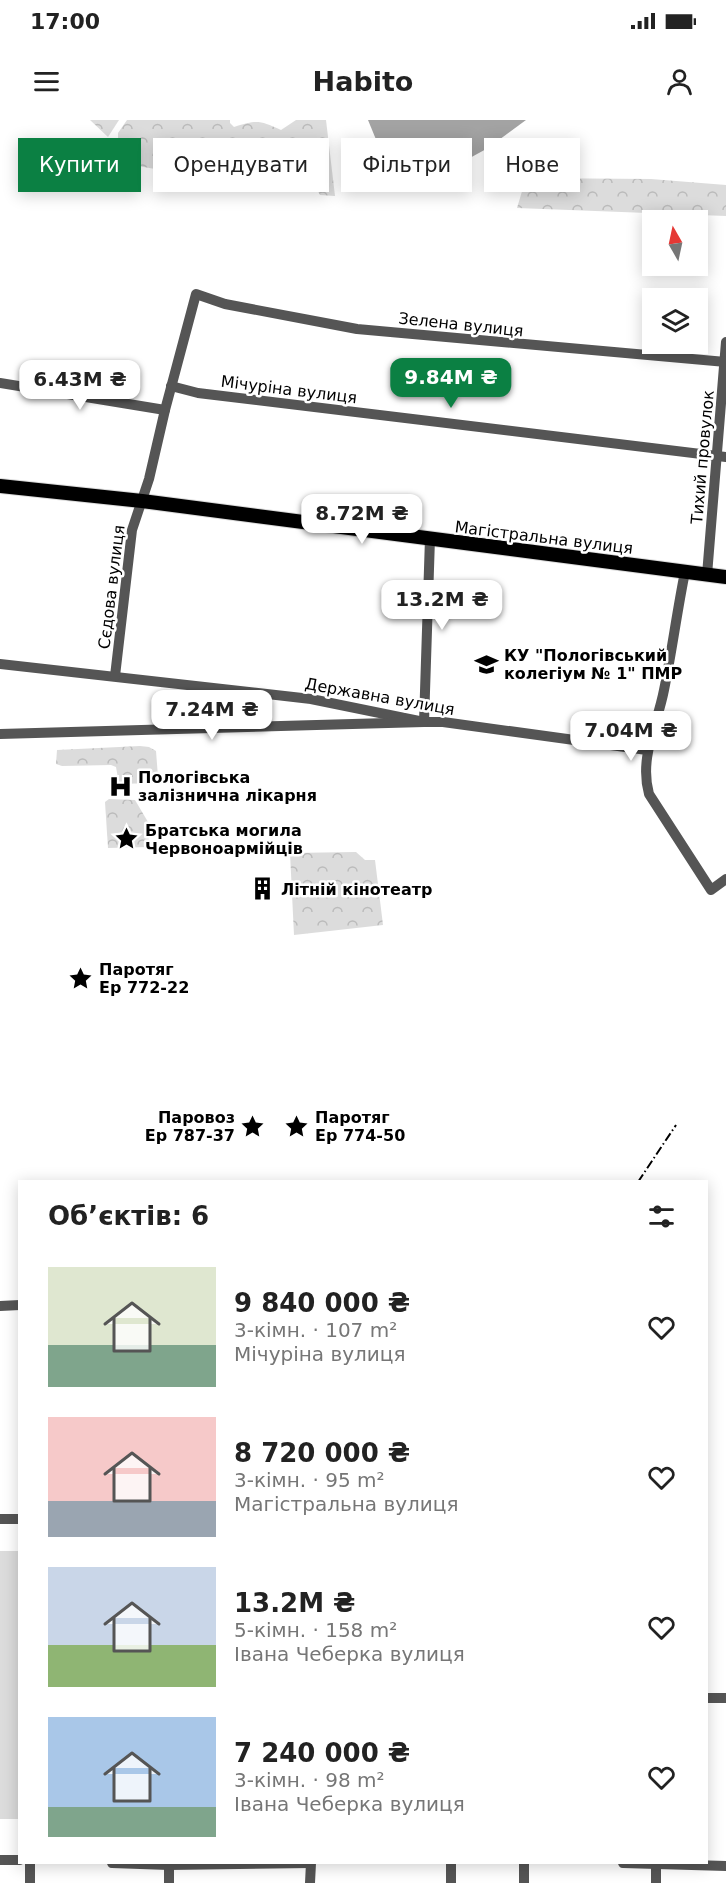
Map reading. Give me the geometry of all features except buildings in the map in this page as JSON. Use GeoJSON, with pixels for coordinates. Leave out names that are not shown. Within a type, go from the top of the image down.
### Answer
{"type":"FeatureCollection","features":[{"type":"Feature","properties":{"kind":"main road","name":"Магістральна вулиця"},"geometry":{"type":"LineString","coordinates":[[0,486],[142,501],[726,577]]}},
{"type":"Feature","properties":{"kind":"street","name":"Зелена вулиця"},"geometry":{"type":"LineString","coordinates":[[196,294],[225,304],[357,328],[725,362]]}},
{"type":"Feature","properties":{"kind":"street","name":"Сєдова вулиця"},"geometry":{"type":"LineString","coordinates":[[115,676],[132,530],[149,479],[196,294]]}},
{"type":"Feature","properties":{"kind":"street","name":"Тихий провулок"},"geometry":{"type":"LineString","coordinates":[[707,575],[722,456],[726,342]]}},
{"type":"Feature","properties":{"kind":"street"},"geometry":{"type":"LineString","coordinates":[[0,383],[165,410]]}},
{"type":"Feature","properties":{"kind":"street","name":"Мічуріна вулиця"},"geometry":{"type":"LineString","coordinates":[[171,386],[210,394],[722,456]]}},
{"type":"Feature","properties":{"kind":"street"},"geometry":{"type":"LineString","coordinates":[[0,734],[424,722],[430,538]]}},
{"type":"Feature","properties":{"kind":"street"},"geometry":{"type":"LineString","coordinates":[[685,572],[664,688],[658,717],[647,750],[645,769],[649,794],[711,890],[726,879]]}},
{"type":"Feature","properties":{"kind":"street","name":"Державна вулиця"},"geometry":{"type":"LineString","coordinates":[[0,664],[311,699],[424,722],[443,722],[647,750]]}},
{"type":"Feature","properties":{"kind":"street"},"geometry":{"type":"LineString","coordinates":[[0,1306],[18,1305]]}},
{"type":"Feature","properties":{"kind":"street"},"geometry":{"type":"LineString","coordinates":[[0,1519],[18,1519]]}},
{"type":"Feature","properties":{"kind":"street"},"geometry":{"type":"LineString","coordinates":[[708,1698],[726,1698]]}},
{"type":"Feature","properties":{"kind":"street"},"geometry":{"type":"LineString","coordinates":[[0,1860],[18,1860]]}},
{"type":"Feature","properties":{"kind":"street"},"geometry":{"type":"LineString","coordinates":[[30,1864],[30,1883]]}},
{"type":"Feature","properties":{"kind":"street"},"geometry":{"type":"LineString","coordinates":[[169,1864],[169,1883]]}},
{"type":"Feature","properties":{"kind":"street"},"geometry":{"type":"LineString","coordinates":[[310,1864],[310,1883]]}},
{"type":"Feature","properties":{"kind":"street"},"geometry":{"type":"LineString","coordinates":[[451,1864],[451,1883]]}},
{"type":"Feature","properties":{"kind":"street"},"geometry":{"type":"LineString","coordinates":[[524,1864],[524,1883]]}},
{"type":"Feature","properties":{"kind":"street"},"geometry":{"type":"LineString","coordinates":[[656,1864],[656,1883]]}},
{"type":"Feature","properties":{"kind":"street"},"geometry":{"type":"LineString","coordinates":[[679,1864],[726,1866]]}},
{"type":"Feature","properties":{"kind":"green space"},"geometry":{"type":"Polygon","coordinates":[[[90,120],[119,120],[108,137],[90,120]]]}},
{"type":"Feature","properties":{"kind":"green space"},"geometry":{"type":"Polygon","coordinates":[[[127,120],[230,120],[234,127],[258,122],[281,130],[296,120],[326,120],[328,138],[153,138],[153,169],[141,166],[141,138],[118,138],[118,133],[127,120]]]}},
{"type":"Feature","properties":{"kind":"green space"},"geometry":{"type":"Polygon","coordinates":[[[329,145],[335,196],[320,195],[318,192],[329,192],[329,145]]]}},
{"type":"Feature","properties":{"kind":"green space"},"geometry":{"type":"Polygon","coordinates":[[[580,178],[651,179],[726,185],[726,216],[708,215],[708,210],[642,210],[642,213],[517,208],[522,192],[580,192],[580,178]]]}},
{"type":"Feature","properties":{"kind":"green space"},"geometry":{"type":"Polygon","coordinates":[[[140,746],[156,751],[158,777],[154,783],[119,784],[116,767],[111,765],[62,766],[56,764],[57,750],[140,746]]]}},
{"type":"Feature","properties":{"kind":"green space"},"geometry":{"type":"Polygon","coordinates":[[[109,799],[135,800],[148,822],[149,847],[108,848],[105,802],[109,799]]]}},
{"type":"Feature","properties":{"kind":"green space"},"geometry":{"type":"Polygon","coordinates":[[[356,852],[365,860],[375,860],[383,925],[294,935],[290,853],[356,852]]]}},
{"type":"Feature","properties":{"kind":"green space"},"geometry":{"type":"Polygon","coordinates":[[[0,1551],[18,1551],[18,1819],[0,1819],[0,1551]]]}},
{"type":"Feature","properties":{"kind":"shaded area"},"geometry":{"type":"Polygon","coordinates":[[[368,120],[526,120],[502,138],[484,138],[484,150],[472,157],[472,138],[375,138],[368,120]]]}},
{"type":"Feature","properties":{"kind":"railway"},"geometry":{"type":"LineString","coordinates":[[639,1180],[676,1125]]}},
{"type":"Feature","properties":{"kind":"place","name":"КУ \"Пологівський колегіум № 1\" ПМР"},"geometry":{"type":"Point","coordinates":[486,664]}},
{"type":"Feature","properties":{"kind":"place","name":"Пологівська залізнична лікарня"},"geometry":{"type":"Point","coordinates":[120,786]}},
{"type":"Feature","properties":{"kind":"place","name":"Братська могила Червоноармійців"},"geometry":{"type":"Point","coordinates":[127,839]}},
{"type":"Feature","properties":{"kind":"place","name":"Літній кінотеатр"},"geometry":{"type":"Point","coordinates":[263,889]}},
{"type":"Feature","properties":{"kind":"place","name":"Паротяг Ер 772-22"},"geometry":{"type":"Point","coordinates":[81,978]}},
{"type":"Feature","properties":{"kind":"place","name":"Паровоз Ер 787-37"},"geometry":{"type":"Point","coordinates":[253,1126]}},
{"type":"Feature","properties":{"kind":"place","name":"Паротяг Ер 774-50"},"geometry":{"type":"Point","coordinates":[297,1126]}}]}
